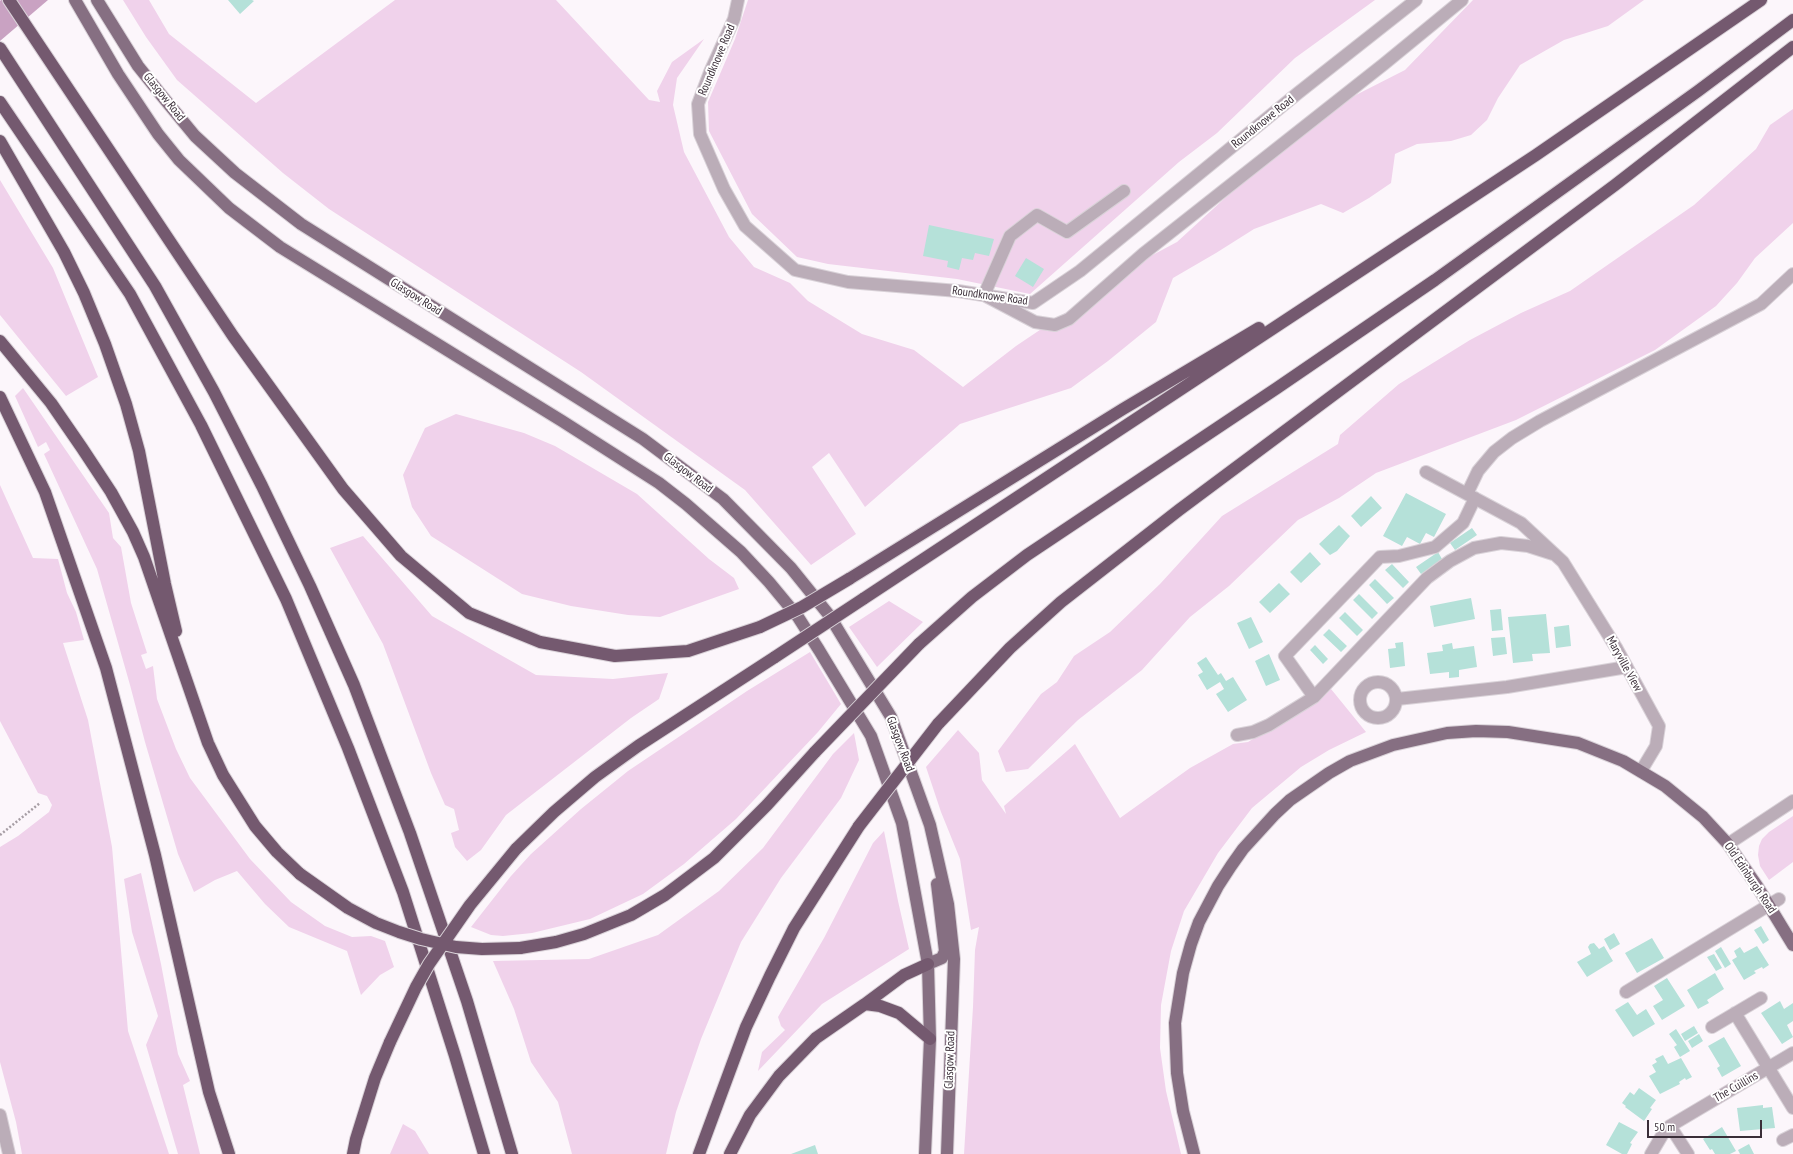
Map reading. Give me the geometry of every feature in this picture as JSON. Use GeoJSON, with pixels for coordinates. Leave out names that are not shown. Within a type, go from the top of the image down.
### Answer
{"type":"FeatureCollection","features":[{"type":"Feature","properties":{"kind":"highway"},"geometry":{"type":"LineString","coordinates":[[9,0],[233,336],[343,489],[401,556],[469,613],[540,642],[615,656],[688,651],[760,627],[802,607],[1123,410],[1395,246]]}},
{"type":"Feature","properties":{"kind":"highway"},"geometry":{"type":"LineString","coordinates":[[353,1154],[373,1085],[390,1042],[416,987],[430,964],[470,904],[516,849],[554,812],[595,777],[645,741],[775,657],[1395,246],[1617,101],[1761,0]]}},
{"type":"Feature","properties":{"kind":"highway"},"geometry":{"type":"LineString","coordinates":[[0,341],[50,403],[78,441],[133,532],[144,557],[208,743],[222,775],[238,802],[277,852],[300,874],[348,908],[376,923],[421,939],[456,947],[482,949],[520,948],[556,942],[584,934],[630,915],[665,895],[687,880],[719,854],[767,806],[815,752],[919,644],[972,597],[1027,555],[1277,388],[1435,280],[1698,91],[1793,20]]}},
{"type":"Feature","properties":{"kind":"highway"},"geometry":{"type":"LineString","coordinates":[[699,1154],[746,1027],[794,928],[859,826],[938,724],[1010,648],[1067,597],[1173,514],[1615,185],[1793,47]]}},
{"type":"Feature","properties":{"kind":"highway"},"geometry":{"type":"LineString","coordinates":[[0,48],[155,286],[214,392],[262,486],[310,586],[354,685],[410,833],[467,1001],[512,1154]]}},
{"type":"Feature","properties":{"kind":"highway"},"geometry":{"type":"LineString","coordinates":[[0,102],[130,294],[201,425],[286,599],[348,748],[403,892],[455,1056],[484,1154]]}},
{"type":"Feature","properties":{"kind":"highway"},"geometry":{"type":"LineString","coordinates":[[0,141],[64,252],[84,293],[105,344],[126,404],[139,451],[165,584],[190,690]]}},
{"type":"Feature","properties":{"kind":"highway"},"geometry":{"type":"LineString","coordinates":[[0,397],[45,492],[106,668],[155,856],[209,1092],[229,1154]]}},
{"type":"Feature","properties":{"kind":"highway"},"geometry":{"type":"LineString","coordinates":[[730,1154],[750,1115],[779,1076],[816,1038],[904,976],[928,964]]}},
{"type":"Feature","properties":{"kind":"highway"},"geometry":{"type":"LineString","coordinates":[[865,1004],[880,1006],[899,1013],[930,1039]]}},
{"type":"Feature","properties":{"kind":"highway"},"geometry":{"type":"LineString","coordinates":[[706,1154],[723,1087]]}},
{"type":"Feature","properties":{"kind":"main road","name":"Glasgow Road"},"geometry":{"type":"LineString","coordinates":[[75,0],[118,74],[158,134],[179,160],[245,222],[280,248],[562,421],[659,483],[715,528],[741,552],[769,582],[798,617],[871,736],[902,823],[928,964],[930,1039],[925,1154]]}},
{"type":"Feature","properties":{"kind":"main road","name":"Glasgow Road"},"geometry":{"type":"LineString","coordinates":[[97,0],[138,66],[195,136],[235,173],[301,224],[643,439],[723,499],[791,568],[829,615],[891,717],[930,825],[948,904],[954,959],[947,1154]]}},
{"type":"Feature","properties":{"kind":"main road","name":"Old Edinburgh Road"},"geometry":{"type":"LineString","coordinates":[[1194,1154],[1183,1111],[1177,1065],[1175,1023],[1183,973],[1199,922],[1218,886],[1243,849],[1270,819],[1290,800],[1329,773],[1371,753],[1415,739],[1469,731],[1508,732],[1578,743],[1623,761],[1665,786],[1683,800],[1728,844],[1774,902],[1793,945]]}},
{"type":"Feature","properties":{"kind":"main road"},"geometry":{"type":"LineString","coordinates":[[928,964],[942,958],[945,951],[930,825]]}},
{"type":"Feature","properties":{"kind":"street","name":"Roundknowe Road"},"geometry":{"type":"LineString","coordinates":[[738,0],[734,19],[710,72],[698,104],[700,134],[724,189],[745,226],[795,270],[848,282],[958,291],[1033,303],[1080,271],[1298,93],[1416,0]]}},
{"type":"Feature","properties":{"kind":"street"},"geometry":{"type":"LineString","coordinates":[[1124,191],[1067,232],[1037,215],[1010,236],[984,295],[1035,322],[1055,325],[1069,319],[1143,254],[1303,129],[1462,0]]}},
{"type":"Feature","properties":{"kind":"street"},"geometry":{"type":"LineString","coordinates":[[1314,697],[1285,656],[1380,557],[1399,556],[1435,547],[1463,523],[1478,471],[1494,452],[1512,438],[1540,421],[1761,304],[1793,274]]}},
{"type":"Feature","properties":{"kind":"street","name":"Maryville View"},"geometry":{"type":"LineString","coordinates":[[1426,472],[1521,523],[1560,559],[1626,667],[1659,726],[1656,746],[1641,771]]}},
{"type":"Feature","properties":{"kind":"street"},"geometry":{"type":"LineString","coordinates":[[1237,735],[1253,732],[1269,725],[1314,697],[1427,578],[1450,561],[1474,548],[1501,543],[1528,546],[1560,559]]}},
{"type":"Feature","properties":{"kind":"street"},"geometry":{"type":"LineString","coordinates":[[1397,699],[1506,686],[1626,667]]}},
{"type":"Feature","properties":{"kind":"street"},"geometry":{"type":"LineString","coordinates":[[1728,844],[1793,801]]}},
{"type":"Feature","properties":{"kind":"street"},"geometry":{"type":"LineString","coordinates":[[1626,992],[1774,902]]}},
{"type":"Feature","properties":{"kind":"street"},"geometry":{"type":"LineString","coordinates":[[1712,1027],[1760,998]]}},
{"type":"Feature","properties":{"kind":"street","name":"The Cuillins"},"geometry":{"type":"LineString","coordinates":[[1735,1013],[1793,1108]]}},
{"type":"Feature","properties":{"kind":"street","name":"The Cuillins"},"geometry":{"type":"LineString","coordinates":[[1651,1154],[1664,1132],[1670,1126],[1793,1053]]}},
{"type":"Feature","properties":{"kind":"street"},"geometry":{"type":"LineString","coordinates":[[0,1115],[9,1154]]}},
{"type":"Feature","properties":{"kind":"street"},"geometry":{"type":"LineString","coordinates":[[1670,1126],[1688,1154]]}},
{"type":"Feature","properties":{"kind":"path"},"geometry":{"type":"LineString","coordinates":[[0,835],[40,803]]}},
{"type":"Feature","properties":{"kind":"shaded area"},"geometry":{"type":"Polygon","coordinates":[[[1,0],[48,0],[0,41],[1,0]]]}},
{"type":"Feature","properties":{"kind":"shaded area"},"geometry":{"type":"Polygon","coordinates":[[[123,0],[149,0],[169,34],[256,103],[395,0],[556,0],[649,100],[660,102],[657,91],[672,62],[704,39],[677,78],[673,105],[684,152],[729,237],[754,267],[790,283],[808,301],[862,334],[914,350],[963,387],[1016,346],[1098,291],[1117,274],[1177,242],[1237,187],[1350,98],[1405,70],[1473,0],[1644,0],[1608,26],[1564,40],[1520,65],[1498,98],[1487,120],[1471,135],[1451,141],[1417,144],[1395,154],[1391,183],[1369,198],[1343,213],[1321,204],[1254,229],[1173,278],[1156,322],[1108,361],[1071,388],[960,424],[865,507],[829,453],[812,467],[856,534],[811,565],[745,490],[581,372],[329,209],[283,173],[177,80],[146,37],[123,0]]]}},
{"type":"Feature","properties":{"kind":"shaded area"},"geometry":{"type":"Polygon","coordinates":[[[748,0],[1375,0],[1295,58],[1217,133],[1179,162],[1030,294],[957,279],[828,264],[797,257],[752,214],[709,131],[708,102],[735,39],[748,0]]]}},
{"type":"Feature","properties":{"kind":"shaded area"},"geometry":{"type":"Polygon","coordinates":[[[1793,109],[1793,223],[1755,258],[1737,283],[1716,306],[1655,350],[1516,420],[1376,473],[1339,498],[1298,520],[1229,586],[1190,617],[1142,670],[1078,720],[1028,769],[1006,772],[998,751],[1041,694],[1057,682],[1074,656],[1110,632],[1160,584],[1222,516],[1338,444],[1340,435],[1399,384],[1470,340],[1521,313],[1570,291],[1694,205],[1756,149],[1770,125],[1793,109]]]}},
{"type":"Feature","properties":{"kind":"shaded area"},"geometry":{"type":"Polygon","coordinates":[[[0,180],[53,268],[98,377],[66,396],[0,315],[0,180]]]}},
{"type":"Feature","properties":{"kind":"shaded area"},"geometry":{"type":"Polygon","coordinates":[[[23,388],[109,513],[113,538],[121,547],[131,603],[147,653],[141,655],[146,669],[153,666],[157,699],[176,749],[190,778],[250,859],[291,902],[325,926],[352,937],[371,936],[385,941],[394,967],[380,975],[361,995],[347,951],[289,927],[265,904],[237,871],[215,880],[194,892],[178,854],[97,569],[44,454],[50,450],[46,442],[38,447],[15,396],[23,388]]]}},
{"type":"Feature","properties":{"kind":"shaded area"},"geometry":{"type":"Polygon","coordinates":[[[456,414],[524,433],[555,446],[637,494],[709,559],[734,578],[739,589],[660,617],[628,615],[571,606],[522,594],[431,536],[412,507],[403,475],[425,428],[456,414]]]}},
{"type":"Feature","properties":{"kind":"shaded area"},"geometry":{"type":"Polygon","coordinates":[[[0,485],[33,558],[58,559],[67,593],[76,612],[84,640],[63,643],[88,720],[112,847],[128,1031],[169,1154],[22,1154],[16,1122],[0,1062],[0,847],[18,836],[49,812],[52,805],[47,796],[38,793],[0,721],[0,485]]]}},
{"type":"Feature","properties":{"kind":"shaded area"},"geometry":{"type":"Polygon","coordinates":[[[363,536],[432,616],[536,675],[613,679],[668,673],[659,699],[631,718],[506,815],[481,850],[467,861],[455,847],[451,833],[459,830],[454,809],[445,805],[431,773],[383,644],[330,548],[363,536]]]}},
{"type":"Feature","properties":{"kind":"shaded area"},"geometry":{"type":"Polygon","coordinates":[[[889,601],[923,622],[877,667],[849,627],[889,601]]]}},
{"type":"Feature","properties":{"kind":"shaded area"},"geometry":{"type":"Polygon","coordinates":[[[810,652],[841,704],[818,732],[736,819],[684,864],[643,894],[590,919],[532,933],[503,936],[491,935],[471,927],[511,876],[531,854],[581,809],[628,771],[747,691],[810,652]]]}},
{"type":"Feature","properties":{"kind":"shaded area"},"geometry":{"type":"Polygon","coordinates":[[[1331,689],[1366,732],[1329,750],[1301,767],[1252,808],[1218,853],[1184,911],[1171,951],[1161,1005],[1160,1048],[1166,1091],[1181,1154],[964,1154],[975,950],[979,927],[971,930],[960,859],[941,812],[926,767],[958,730],[979,753],[982,780],[1006,814],[1004,806],[1075,744],[1120,818],[1190,768],[1233,744],[1248,742],[1305,708],[1331,689]]]}},
{"type":"Feature","properties":{"kind":"shaded area"},"geometry":{"type":"Polygon","coordinates":[[[854,733],[859,760],[841,798],[781,878],[741,942],[701,1039],[676,1112],[666,1154],[572,1154],[558,1102],[531,1062],[514,1009],[493,961],[589,959],[658,935],[719,891],[763,848],[833,754],[854,733]]]}},
{"type":"Feature","properties":{"kind":"shaded area"},"geometry":{"type":"Polygon","coordinates":[[[1793,816],[1793,862],[1769,880],[1760,866],[1758,855],[1759,846],[1762,839],[1769,832],[1793,816]]]}},
{"type":"Feature","properties":{"kind":"shaded area"},"geometry":{"type":"Polygon","coordinates":[[[884,831],[909,949],[822,1004],[758,1071],[762,1052],[785,1030],[781,1026],[778,1017],[824,938],[873,843],[884,831]]]}},
{"type":"Feature","properties":{"kind":"shaded area"},"geometry":{"type":"Polygon","coordinates":[[[141,873],[161,964],[178,1054],[190,1081],[183,1085],[200,1154],[178,1154],[146,1045],[158,1016],[132,932],[124,879],[141,873]]]}},
{"type":"Feature","properties":{"kind":"shaded area"},"geometry":{"type":"Polygon","coordinates":[[[403,1124],[415,1131],[429,1154],[390,1154],[403,1124]]]}},
{"type":"Feature","properties":{"kind":"building"},"geometry":{"type":"Polygon","coordinates":[[[228,0],[252,0],[254,1],[240,14],[228,0]]]}},
{"type":"Feature","properties":{"kind":"building"},"geometry":{"type":"Polygon","coordinates":[[[929,225],[994,239],[989,256],[975,253],[973,260],[962,258],[959,270],[947,267],[948,261],[923,256],[929,225]]]}},
{"type":"Feature","properties":{"kind":"building"},"geometry":{"type":"Polygon","coordinates":[[[1026,258],[1044,269],[1033,287],[1015,276],[1026,258]]]}},
{"type":"Feature","properties":{"kind":"building"},"geometry":{"type":"Polygon","coordinates":[[[1406,493],[1446,514],[1434,537],[1426,533],[1420,544],[1407,537],[1402,546],[1383,536],[1406,493]]]}},
{"type":"Feature","properties":{"kind":"building"},"geometry":{"type":"Polygon","coordinates":[[[1371,496],[1382,508],[1361,527],[1351,516],[1371,496]]]}},
{"type":"Feature","properties":{"kind":"building"},"geometry":{"type":"Polygon","coordinates":[[[1339,525],[1350,536],[1337,551],[1330,555],[1319,544],[1339,525]]]}},
{"type":"Feature","properties":{"kind":"building"},"geometry":{"type":"Polygon","coordinates":[[[1472,528],[1477,535],[1455,550],[1450,543],[1472,528]]]}},
{"type":"Feature","properties":{"kind":"building"},"geometry":{"type":"Polygon","coordinates":[[[1310,552],[1321,564],[1301,583],[1290,572],[1310,552]]]}},
{"type":"Feature","properties":{"kind":"building"},"geometry":{"type":"Polygon","coordinates":[[[1438,552],[1442,559],[1421,574],[1416,567],[1438,552]]]}},
{"type":"Feature","properties":{"kind":"building"},"geometry":{"type":"Polygon","coordinates":[[[1392,564],[1409,582],[1403,588],[1385,570],[1392,564]]]}},
{"type":"Feature","properties":{"kind":"building"},"geometry":{"type":"Polygon","coordinates":[[[1375,579],[1394,598],[1387,604],[1369,585],[1375,579]]]}},
{"type":"Feature","properties":{"kind":"building"},"geometry":{"type":"Polygon","coordinates":[[[1279,583],[1290,594],[1270,613],[1259,602],[1279,583]]]}},
{"type":"Feature","properties":{"kind":"building"},"geometry":{"type":"Polygon","coordinates":[[[1359,594],[1378,613],[1372,619],[1353,600],[1359,594]]]}},
{"type":"Feature","properties":{"kind":"building"},"geometry":{"type":"Polygon","coordinates":[[[1471,598],[1475,619],[1434,627],[1430,606],[1471,598]]]}},
{"type":"Feature","properties":{"kind":"building"},"geometry":{"type":"Polygon","coordinates":[[[1501,609],[1503,630],[1492,631],[1490,610],[1501,609]]]}},
{"type":"Feature","properties":{"kind":"building"},"geometry":{"type":"Polygon","coordinates":[[[1345,612],[1363,630],[1357,636],[1339,618],[1345,612]]]}},
{"type":"Feature","properties":{"kind":"building"},"geometry":{"type":"Polygon","coordinates":[[[1546,614],[1550,653],[1532,654],[1533,661],[1513,663],[1508,617],[1546,614]]]}},
{"type":"Feature","properties":{"kind":"building"},"geometry":{"type":"Polygon","coordinates":[[[1251,617],[1263,642],[1249,649],[1237,623],[1251,617]]]}},
{"type":"Feature","properties":{"kind":"building"},"geometry":{"type":"Polygon","coordinates":[[[1569,625],[1571,646],[1556,648],[1554,627],[1569,625]]]}},
{"type":"Feature","properties":{"kind":"building"},"geometry":{"type":"Polygon","coordinates":[[[1329,629],[1347,646],[1341,652],[1323,635],[1329,629]]]}},
{"type":"Feature","properties":{"kind":"building"},"geometry":{"type":"Polygon","coordinates":[[[1505,637],[1507,654],[1493,656],[1491,638],[1505,637]]]}},
{"type":"Feature","properties":{"kind":"building"},"geometry":{"type":"Polygon","coordinates":[[[1403,642],[1405,666],[1390,668],[1388,649],[1396,648],[1395,643],[1403,642]]]}},
{"type":"Feature","properties":{"kind":"building"},"geometry":{"type":"Polygon","coordinates":[[[1452,643],[1453,649],[1474,646],[1477,667],[1459,670],[1459,677],[1449,678],[1449,672],[1430,674],[1427,653],[1443,651],[1442,645],[1452,643]]]}},
{"type":"Feature","properties":{"kind":"building"},"geometry":{"type":"Polygon","coordinates":[[[1315,645],[1328,659],[1323,664],[1310,650],[1315,645]]]}},
{"type":"Feature","properties":{"kind":"building"},"geometry":{"type":"Polygon","coordinates":[[[1269,654],[1280,680],[1266,686],[1255,661],[1269,654]]]}},
{"type":"Feature","properties":{"kind":"building"},"geometry":{"type":"Polygon","coordinates":[[[1206,657],[1218,675],[1221,673],[1226,681],[1233,677],[1247,700],[1228,712],[1216,694],[1224,689],[1220,682],[1207,690],[1198,675],[1203,672],[1197,663],[1206,657]]]}},
{"type":"Feature","properties":{"kind":"building"},"geometry":{"type":"Polygon","coordinates":[[[1761,926],[1769,940],[1763,944],[1754,930],[1761,926]]]}},
{"type":"Feature","properties":{"kind":"building"},"geometry":{"type":"Polygon","coordinates":[[[1614,933],[1620,944],[1610,950],[1604,939],[1614,933]]]}},
{"type":"Feature","properties":{"kind":"building"},"geometry":{"type":"Polygon","coordinates":[[[1652,938],[1664,958],[1637,973],[1625,953],[1652,938]]]}},
{"type":"Feature","properties":{"kind":"building"},"geometry":{"type":"Polygon","coordinates":[[[1594,943],[1599,949],[1604,946],[1613,961],[1587,977],[1577,962],[1591,954],[1588,947],[1590,944],[1594,943]]]}},
{"type":"Feature","properties":{"kind":"building"},"geometry":{"type":"Polygon","coordinates":[[[1757,946],[1769,965],[1763,969],[1762,967],[1754,971],[1756,973],[1744,980],[1732,960],[1737,957],[1734,951],[1740,947],[1744,953],[1757,946]]]}},
{"type":"Feature","properties":{"kind":"building"},"geometry":{"type":"Polygon","coordinates":[[[1721,947],[1731,964],[1725,968],[1715,951],[1721,947]]]}},
{"type":"Feature","properties":{"kind":"building"},"geometry":{"type":"Polygon","coordinates":[[[1714,954],[1722,968],[1716,971],[1707,957],[1714,954]]]}},
{"type":"Feature","properties":{"kind":"building"},"geometry":{"type":"Polygon","coordinates":[[[1715,973],[1724,989],[1707,1000],[1709,1003],[1698,1009],[1687,990],[1715,973]]]}},
{"type":"Feature","properties":{"kind":"building"},"geometry":{"type":"Polygon","coordinates":[[[1667,978],[1685,1006],[1662,1020],[1653,1006],[1663,1000],[1654,986],[1667,978]]]}},
{"type":"Feature","properties":{"kind":"building"},"geometry":{"type":"Polygon","coordinates":[[[1780,1001],[1784,1009],[1793,1003],[1793,1021],[1787,1025],[1793,1037],[1782,1044],[1761,1013],[1780,1001]]]}},
{"type":"Feature","properties":{"kind":"building"},"geometry":{"type":"Polygon","coordinates":[[[1628,1002],[1637,1015],[1646,1009],[1655,1024],[1633,1037],[1615,1010],[1628,1002]]]}},
{"type":"Feature","properties":{"kind":"building"},"geometry":{"type":"Polygon","coordinates":[[[1694,1026],[1698,1033],[1685,1041],[1681,1034],[1694,1026]]]}},
{"type":"Feature","properties":{"kind":"building"},"geometry":{"type":"Polygon","coordinates":[[[1676,1029],[1690,1051],[1680,1057],[1674,1047],[1677,1045],[1669,1034],[1676,1029]]]}},
{"type":"Feature","properties":{"kind":"building"},"geometry":{"type":"Polygon","coordinates":[[[1699,1034],[1703,1041],[1692,1048],[1688,1041],[1699,1034]]]}},
{"type":"Feature","properties":{"kind":"building"},"geometry":{"type":"Polygon","coordinates":[[[1724,1037],[1741,1066],[1722,1077],[1717,1068],[1720,1066],[1708,1046],[1724,1037]]]}},
{"type":"Feature","properties":{"kind":"building"},"geometry":{"type":"Polygon","coordinates":[[[1663,1055],[1668,1064],[1681,1058],[1692,1077],[1686,1080],[1685,1078],[1679,1082],[1680,1084],[1660,1094],[1649,1076],[1656,1072],[1652,1065],[1657,1062],[1655,1059],[1663,1055]]]}},
{"type":"Feature","properties":{"kind":"building"},"geometry":{"type":"Polygon","coordinates":[[[1639,1088],[1656,1100],[1650,1108],[1652,1109],[1644,1121],[1622,1103],[1630,1092],[1634,1095],[1639,1088]]]}},
{"type":"Feature","properties":{"kind":"building"},"geometry":{"type":"Polygon","coordinates":[[[1763,1105],[1763,1108],[1772,1107],[1775,1128],[1740,1131],[1737,1108],[1763,1105]]]}},
{"type":"Feature","properties":{"kind":"building"},"geometry":{"type":"Polygon","coordinates":[[[1619,1122],[1638,1132],[1630,1143],[1632,1144],[1627,1154],[1622,1154],[1606,1145],[1619,1122]]]}},
{"type":"Feature","properties":{"kind":"building"},"geometry":{"type":"Polygon","coordinates":[[[1722,1127],[1736,1151],[1730,1154],[1715,1154],[1712,1149],[1710,1150],[1703,1139],[1722,1127]]]}},
{"type":"Feature","properties":{"kind":"building"},"geometry":{"type":"Polygon","coordinates":[[[1749,1144],[1754,1154],[1740,1154],[1738,1150],[1749,1144]]]}},
{"type":"Feature","properties":{"kind":"building"},"geometry":{"type":"Polygon","coordinates":[[[815,1145],[818,1154],[791,1154],[815,1145]]]}}]}
